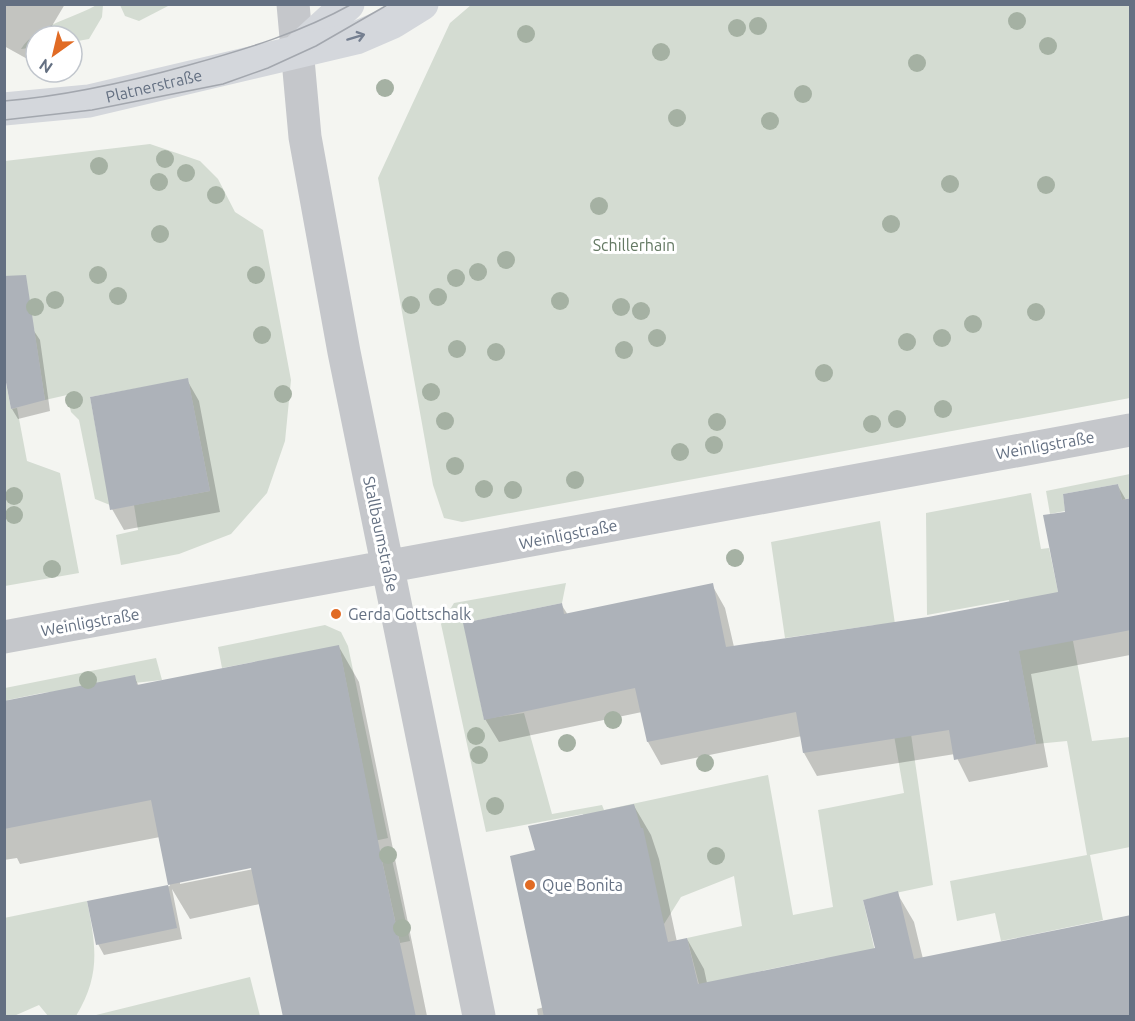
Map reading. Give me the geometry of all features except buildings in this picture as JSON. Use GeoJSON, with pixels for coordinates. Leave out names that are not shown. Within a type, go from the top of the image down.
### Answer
{"type":"FeatureCollection","features":[{"type":"Feature","properties":{"kind":"main road","name":"Platnerstraße"},"geometry":{"type":"LineString","coordinates":[[298,50],[348,4]]}},
{"type":"Feature","properties":{"kind":"main road","name":"Platnerstraße"},"geometry":{"type":"LineString","coordinates":[[4,109],[89,101],[356,38],[393,22],[422,4]]}},
{"type":"Feature","properties":{"kind":"street","name":"Stallbaumstraße"},"geometry":{"type":"LineString","coordinates":[[292,4],[305,137],[344,352],[478,1017]]}},
{"type":"Feature","properties":{"kind":"street","name":"Weinligstraße"},"geometry":{"type":"LineString","coordinates":[[4,637],[1131,430]]}},
{"type":"Feature","properties":{"kind":"green space"},"geometry":{"type":"Polygon","coordinates":[[[98,4],[103,5],[102,17],[89,39],[84,40],[84,24],[55,24],[98,4]]]}},
{"type":"Feature","properties":{"kind":"green space"},"geometry":{"type":"Polygon","coordinates":[[[120,4],[170,5],[139,21],[125,16],[120,4]]]}},
{"type":"Feature","properties":{"kind":"green space","name":"Schillerhain"},"geometry":{"type":"Polygon","coordinates":[[[471,5],[1130,5],[1130,398],[462,522],[444,518],[433,485],[378,178],[450,23],[471,5]]]}},
{"type":"Feature","properties":{"kind":"green space"},"geometry":{"type":"Polygon","coordinates":[[[150,144],[200,161],[218,179],[235,212],[263,230],[291,380],[285,441],[267,493],[231,534],[179,554],[121,565],[116,535],[138,530],[134,505],[210,491],[188,379],[90,397],[110,505],[95,499],[79,420],[71,412],[67,395],[45,400],[34,329],[5,349],[5,161],[150,144]]]}},
{"type":"Feature","properties":{"kind":"green space"},"geometry":{"type":"Polygon","coordinates":[[[4,373],[11,409],[17,408],[27,461],[60,473],[79,573],[5,586],[4,373]]]}},
{"type":"Feature","properties":{"kind":"green space"},"geometry":{"type":"Polygon","coordinates":[[[1130,474],[1130,498],[1122,500],[1118,484],[1063,494],[1065,511],[1050,514],[1046,491],[1130,474]]]}},
{"type":"Feature","properties":{"kind":"green space"},"geometry":{"type":"Polygon","coordinates":[[[1031,493],[1041,549],[1049,548],[1068,641],[1073,641],[1092,741],[1130,737],[1130,847],[1090,855],[1103,920],[1001,941],[995,913],[957,921],[950,881],[1087,855],[1067,741],[1036,744],[1009,600],[927,615],[926,513],[1031,493]]]}},
{"type":"Feature","properties":{"kind":"green space"},"geometry":{"type":"Polygon","coordinates":[[[880,521],[933,885],[863,900],[877,960],[825,958],[756,972],[701,992],[687,938],[742,926],[734,876],[681,897],[664,924],[588,839],[583,814],[486,832],[441,624],[454,603],[566,583],[562,603],[464,623],[484,719],[524,713],[552,814],[602,805],[604,810],[768,775],[793,915],[833,907],[818,810],[904,793],[875,625],[785,638],[771,542],[880,521]]]}},
{"type":"Feature","properties":{"kind":"green space"},"geometry":{"type":"Polygon","coordinates":[[[325,625],[341,632],[348,646],[388,838],[238,870],[375,829],[339,646],[222,668],[218,647],[325,625]]]}},
{"type":"Feature","properties":{"kind":"green space"},"geometry":{"type":"Polygon","coordinates":[[[156,658],[162,680],[42,693],[8,700],[5,712],[5,688],[156,658]]]}},
{"type":"Feature","properties":{"kind":"green space"},"geometry":{"type":"Polygon","coordinates":[[[391,855],[410,941],[400,943],[381,856],[391,855]]]}},
{"type":"Feature","properties":{"kind":"green space"},"geometry":{"type":"Polygon","coordinates":[[[87,901],[93,932],[93,973],[90,987],[76,1016],[48,1016],[39,1005],[14,1016],[5,1016],[4,918],[87,901]]]}},
{"type":"Feature","properties":{"kind":"green space"},"geometry":{"type":"Polygon","coordinates":[[[250,977],[260,1016],[92,1016],[250,977]]]}},
{"type":"Feature","properties":{"kind":"tram line"},"geometry":{"type":"LineString","coordinates":[[4,101],[97,88],[189,65],[293,32],[352,4]]}},
{"type":"Feature","properties":{"kind":"tram line"},"geometry":{"type":"LineString","coordinates":[[4,120],[92,110],[223,84],[268,68],[316,46],[389,4]]}},
{"type":"Feature","properties":{"kind":"place","name":"Gerda Gottschalk"},"geometry":{"type":"Point","coordinates":[336,614]}},
{"type":"Feature","properties":{"kind":"place","name":"Que Bonita"},"geometry":{"type":"Point","coordinates":[530,885]}}]}
